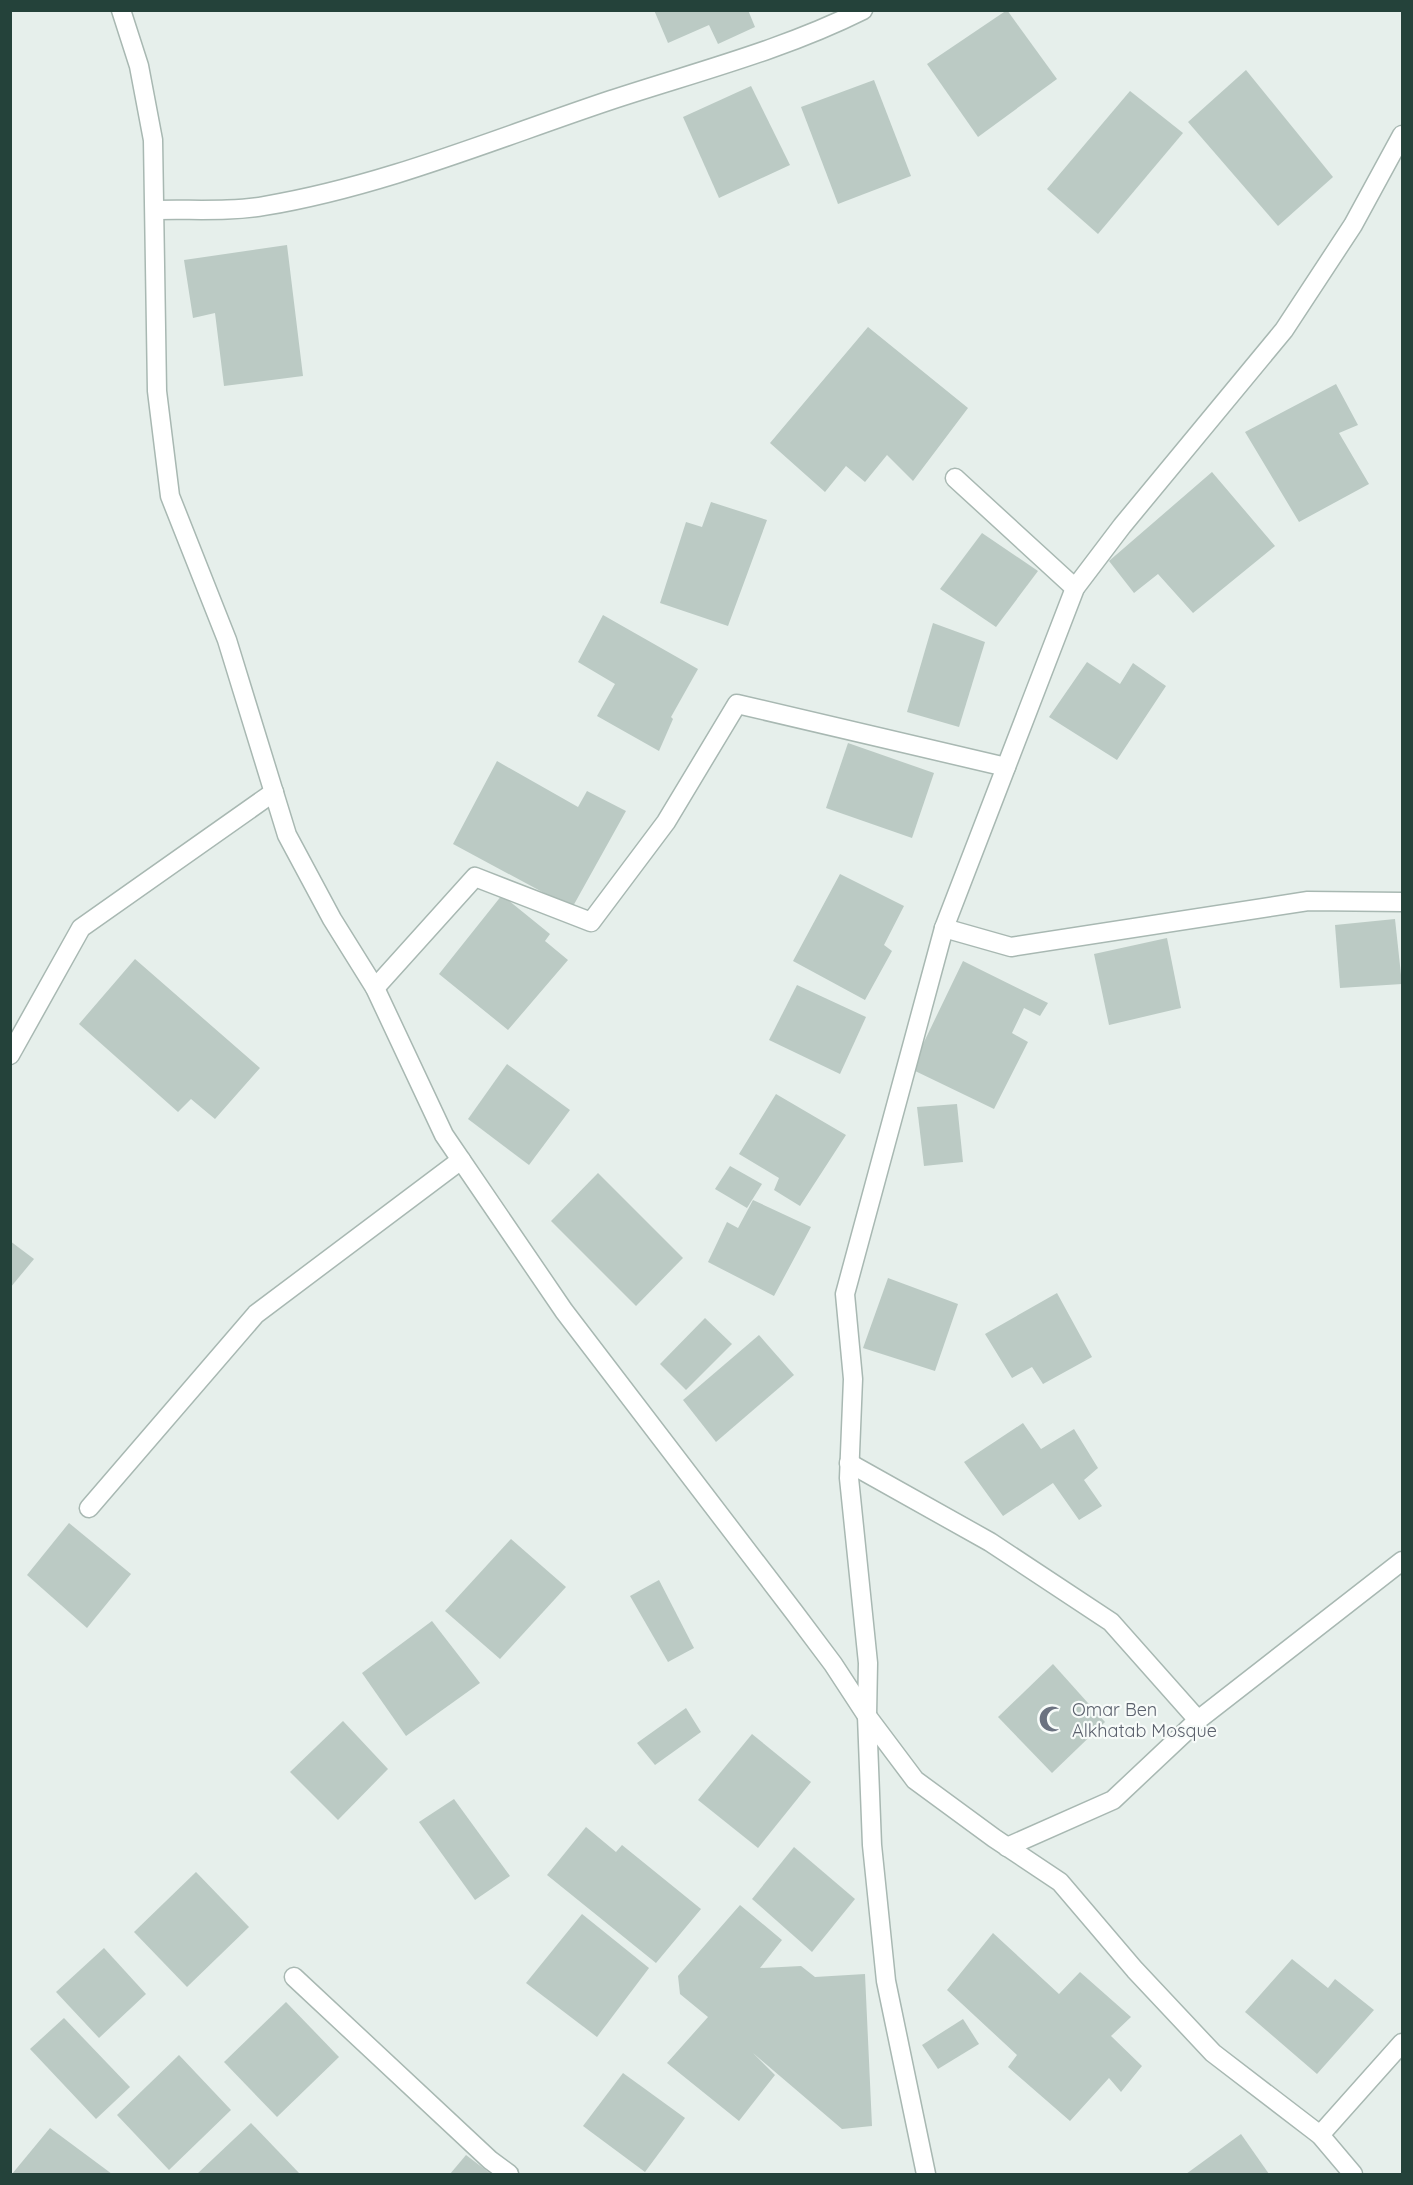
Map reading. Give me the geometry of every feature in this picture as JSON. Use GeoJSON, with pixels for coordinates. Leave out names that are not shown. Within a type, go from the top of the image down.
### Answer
{"type":"FeatureCollection","features":[{"type":"Feature","properties":{"kind":"street"},"geometry":{"type":"LineString","coordinates":[[121,10],[139,66],[153,140],[156,210],[154,298],[158,391],[170,496],[227,640],[287,835],[332,919],[375,988],[444,1135],[564,1311],[801,1621],[915,1780],[1007,1847],[1060,1882],[1135,1970],[1213,2053],[1320,2135],[1353,2175]]}},
{"type":"Feature","properties":{"kind":"street"},"geometry":{"type":"LineString","coordinates":[[156,210],[263,206],[364,182],[512,137],[609,101],[818,33],[863,10]]}},
{"type":"Feature","properties":{"kind":"street"},"geometry":{"type":"LineString","coordinates":[[926,2175],[886,1981],[872,1845],[867,1716],[868,1663],[856,1566],[849,1463],[853,1379],[845,1294],[944,928],[1075,588],[1122,526],[1284,330],[1353,225],[1402,135]]}},
{"type":"Feature","properties":{"kind":"street"},"geometry":{"type":"LineString","coordinates":[[955,478],[1075,588]]}},
{"type":"Feature","properties":{"kind":"street"},"geometry":{"type":"LineString","coordinates":[[375,988],[475,877],[591,922],[666,822],[737,704],[1006,767]]}},
{"type":"Feature","properties":{"kind":"street"},"geometry":{"type":"LineString","coordinates":[[10,1055],[81,928],[274,792]]}},
{"type":"Feature","properties":{"kind":"street"},"geometry":{"type":"LineString","coordinates":[[944,928],[1011,948],[1308,901],[1402,902]]}},
{"type":"Feature","properties":{"kind":"street"},"geometry":{"type":"LineString","coordinates":[[89,1508],[256,1314],[461,1160]]}},
{"type":"Feature","properties":{"kind":"street"},"geometry":{"type":"LineString","coordinates":[[849,1463],[990,1542],[1111,1622],[1198,1720]]}},
{"type":"Feature","properties":{"kind":"street"},"geometry":{"type":"LineString","coordinates":[[1007,1847],[1113,1800],[1198,1720],[1402,1561]]}},
{"type":"Feature","properties":{"kind":"street"},"geometry":{"type":"LineString","coordinates":[[294,1977],[509,2175]]}},
{"type":"Feature","properties":{"kind":"street"},"geometry":{"type":"LineString","coordinates":[[1320,2135],[1402,2043]]}},
{"type":"Feature","properties":{"kind":"building"},"geometry":{"type":"Polygon","coordinates":[[[654,10],[748,10],[755,27],[718,44],[709,25],[668,43],[654,10]]]}},
{"type":"Feature","properties":{"kind":"building"},"geometry":{"type":"Polygon","coordinates":[[[1007,10],[1057,79],[978,137],[927,64],[1007,10]]]}},
{"type":"Feature","properties":{"kind":"building"},"geometry":{"type":"Polygon","coordinates":[[[1246,70],[1333,177],[1278,226],[1188,122],[1246,70]]]}},
{"type":"Feature","properties":{"kind":"building"},"geometry":{"type":"Polygon","coordinates":[[[874,80],[911,176],[838,204],[801,107],[874,80]]]}},
{"type":"Feature","properties":{"kind":"building"},"geometry":{"type":"Polygon","coordinates":[[[751,86],[790,165],[719,198],[683,117],[751,86]]]}},
{"type":"Feature","properties":{"kind":"building"},"geometry":{"type":"Polygon","coordinates":[[[1130,91],[1183,133],[1098,234],[1047,189],[1130,91]]]}},
{"type":"Feature","properties":{"kind":"building"},"geometry":{"type":"Polygon","coordinates":[[[287,245],[303,376],[224,386],[215,313],[193,318],[184,260],[287,245]]]}},
{"type":"Feature","properties":{"kind":"building"},"geometry":{"type":"Polygon","coordinates":[[[868,327],[968,408],[913,481],[887,455],[865,482],[846,466],[825,492],[770,443],[868,327]]]}},
{"type":"Feature","properties":{"kind":"building"},"geometry":{"type":"Polygon","coordinates":[[[1336,384],[1358,425],[1339,433],[1369,484],[1299,522],[1245,432],[1336,384]]]}},
{"type":"Feature","properties":{"kind":"building"},"geometry":{"type":"Polygon","coordinates":[[[1212,472],[1275,546],[1193,613],[1158,574],[1134,593],[1109,561],[1212,472]]]}},
{"type":"Feature","properties":{"kind":"building"},"geometry":{"type":"Polygon","coordinates":[[[711,502],[767,520],[728,626],[660,603],[686,522],[702,527],[711,502]]]}},
{"type":"Feature","properties":{"kind":"building"},"geometry":{"type":"Polygon","coordinates":[[[982,533],[1038,571],[996,627],[940,589],[982,533]]]}},
{"type":"Feature","properties":{"kind":"building"},"geometry":{"type":"Polygon","coordinates":[[[603,615],[698,669],[671,717],[673,719],[659,751],[597,716],[615,684],[578,662],[603,615]]]}},
{"type":"Feature","properties":{"kind":"building"},"geometry":{"type":"Polygon","coordinates":[[[933,623],[985,642],[959,727],[907,712],[933,623]]]}},
{"type":"Feature","properties":{"kind":"building"},"geometry":{"type":"Polygon","coordinates":[[[1087,662],[1120,684],[1133,663],[1166,686],[1117,760],[1049,717],[1087,662]]]}},
{"type":"Feature","properties":{"kind":"building"},"geometry":{"type":"Polygon","coordinates":[[[848,743],[934,773],[912,838],[826,808],[848,743]]]}},
{"type":"Feature","properties":{"kind":"building"},"geometry":{"type":"Polygon","coordinates":[[[497,761],[578,807],[587,791],[626,811],[572,908],[453,844],[497,761]]]}},
{"type":"Feature","properties":{"kind":"building"},"geometry":{"type":"Polygon","coordinates":[[[840,874],[904,906],[884,945],[892,951],[865,1000],[793,961],[840,874]]]}},
{"type":"Feature","properties":{"kind":"building"},"geometry":{"type":"Polygon","coordinates":[[[502,895],[550,934],[545,941],[568,960],[508,1030],[439,974],[502,895]]]}},
{"type":"Feature","properties":{"kind":"building"},"geometry":{"type":"Polygon","coordinates":[[[1395,919],[1402,984],[1340,988],[1335,925],[1395,919]]]}},
{"type":"Feature","properties":{"kind":"building"},"geometry":{"type":"Polygon","coordinates":[[[1167,938],[1181,1008],[1109,1025],[1094,954],[1167,938]]]}},
{"type":"Feature","properties":{"kind":"building"},"geometry":{"type":"Polygon","coordinates":[[[135,959],[260,1068],[215,1119],[191,1099],[178,1112],[79,1024],[135,959]]]}},
{"type":"Feature","properties":{"kind":"building"},"geometry":{"type":"Polygon","coordinates":[[[963,961],[1048,1003],[1040,1016],[1024,1008],[1012,1033],[1028,1042],[994,1109],[911,1069],[963,961]]]}},
{"type":"Feature","properties":{"kind":"building"},"geometry":{"type":"Polygon","coordinates":[[[797,985],[866,1017],[840,1074],[769,1040],[797,985]]]}},
{"type":"Feature","properties":{"kind":"building"},"geometry":{"type":"Polygon","coordinates":[[[507,1064],[570,1110],[529,1165],[468,1119],[507,1064]]]}},
{"type":"Feature","properties":{"kind":"building"},"geometry":{"type":"Polygon","coordinates":[[[776,1094],[846,1135],[800,1206],[774,1190],[779,1178],[739,1154],[776,1094]]]}},
{"type":"Feature","properties":{"kind":"building"},"geometry":{"type":"Polygon","coordinates":[[[957,1104],[963,1162],[924,1166],[917,1107],[957,1104]]]}},
{"type":"Feature","properties":{"kind":"building"},"geometry":{"type":"Polygon","coordinates":[[[730,1166],[762,1184],[747,1208],[715,1189],[730,1166]]]}},
{"type":"Feature","properties":{"kind":"building"},"geometry":{"type":"Polygon","coordinates":[[[598,1173],[683,1258],[636,1306],[551,1221],[598,1173]]]}},
{"type":"Feature","properties":{"kind":"building"},"geometry":{"type":"Polygon","coordinates":[[[753,1200],[811,1227],[774,1296],[708,1262],[727,1222],[738,1228],[753,1200]]]}},
{"type":"Feature","properties":{"kind":"building"},"geometry":{"type":"Polygon","coordinates":[[[10,1241],[34,1259],[10,1288],[10,1241]]]}},
{"type":"Feature","properties":{"kind":"building"},"geometry":{"type":"Polygon","coordinates":[[[888,1278],[958,1304],[935,1371],[863,1348],[888,1278]]]}},
{"type":"Feature","properties":{"kind":"building"},"geometry":{"type":"Polygon","coordinates":[[[1057,1293],[1092,1357],[1043,1384],[1032,1367],[1012,1378],[985,1334],[1057,1293]]]}},
{"type":"Feature","properties":{"kind":"building"},"geometry":{"type":"Polygon","coordinates":[[[705,1318],[732,1344],[686,1390],[660,1364],[705,1318]]]}},
{"type":"Feature","properties":{"kind":"building"},"geometry":{"type":"Polygon","coordinates":[[[759,1335],[794,1375],[716,1442],[683,1400],[759,1335]]]}},
{"type":"Feature","properties":{"kind":"building"},"geometry":{"type":"Polygon","coordinates":[[[1023,1423],[1041,1449],[1074,1429],[1098,1468],[1084,1480],[1102,1506],[1079,1520],[1053,1483],[1003,1516],[964,1462],[1023,1423]]]}},
{"type":"Feature","properties":{"kind":"building"},"geometry":{"type":"Polygon","coordinates":[[[69,1523],[131,1574],[87,1628],[27,1575],[69,1523]]]}},
{"type":"Feature","properties":{"kind":"building"},"geometry":{"type":"Polygon","coordinates":[[[511,1539],[566,1587],[500,1659],[445,1611],[511,1539]]]}},
{"type":"Feature","properties":{"kind":"building"},"geometry":{"type":"Polygon","coordinates":[[[659,1580],[694,1648],[668,1662],[630,1596],[659,1580]]]}},
{"type":"Feature","properties":{"kind":"building"},"geometry":{"type":"Polygon","coordinates":[[[432,1621],[480,1683],[406,1736],[362,1673],[432,1621]]]}},
{"type":"Feature","properties":{"kind":"building","name":"Omar Ben Alkhatab Mosque"},"geometry":{"type":"Polygon","coordinates":[[[1053,1664],[1105,1722],[1052,1773],[998,1717],[1053,1664]]]}},
{"type":"Feature","properties":{"kind":"building"},"geometry":{"type":"Polygon","coordinates":[[[686,1708],[701,1732],[655,1765],[637,1743],[686,1708]]]}},
{"type":"Feature","properties":{"kind":"building"},"geometry":{"type":"Polygon","coordinates":[[[343,1721],[388,1769],[338,1820],[290,1772],[343,1721]]]}},
{"type":"Feature","properties":{"kind":"building"},"geometry":{"type":"Polygon","coordinates":[[[752,1734],[811,1782],[758,1848],[698,1800],[752,1734]]]}},
{"type":"Feature","properties":{"kind":"building"},"geometry":{"type":"Polygon","coordinates":[[[454,1799],[510,1876],[475,1900],[419,1822],[454,1799]]]}},
{"type":"Feature","properties":{"kind":"building"},"geometry":{"type":"Polygon","coordinates":[[[586,1827],[616,1852],[622,1845],[701,1909],[656,1963],[547,1875],[586,1827]]]}},
{"type":"Feature","properties":{"kind":"building"},"geometry":{"type":"Polygon","coordinates":[[[794,1847],[855,1899],[812,1952],[752,1899],[794,1847]]]}},
{"type":"Feature","properties":{"kind":"building"},"geometry":{"type":"Polygon","coordinates":[[[196,1872],[249,1927],[187,1987],[134,1932],[196,1872]]]}},
{"type":"Feature","properties":{"kind":"building"},"geometry":{"type":"Polygon","coordinates":[[[740,1905],[782,1940],[760,1968],[801,1966],[815,1977],[865,1974],[872,2126],[842,2129],[753,2053],[775,2075],[739,2121],[667,2063],[708,2017],[680,1994],[678,1976],[740,1905]]]}},
{"type":"Feature","properties":{"kind":"building"},"geometry":{"type":"Polygon","coordinates":[[[582,1914],[649,1968],[597,2037],[526,1983],[582,1914]]]}},
{"type":"Feature","properties":{"kind":"building"},"geometry":{"type":"Polygon","coordinates":[[[993,1933],[1059,1994],[1080,1972],[1131,2017],[1111,2036],[1142,2066],[1121,2092],[1109,2078],[1070,2121],[1008,2067],[1017,2055],[947,1990],[993,1933]]]}},
{"type":"Feature","properties":{"kind":"building"},"geometry":{"type":"Polygon","coordinates":[[[104,1948],[146,1994],[99,2038],[56,1992],[104,1948]]]}},
{"type":"Feature","properties":{"kind":"building"},"geometry":{"type":"Polygon","coordinates":[[[1292,1959],[1328,1988],[1335,1979],[1374,2010],[1317,2074],[1245,2012],[1292,1959]]]}},
{"type":"Feature","properties":{"kind":"building"},"geometry":{"type":"Polygon","coordinates":[[[286,2002],[339,2057],[277,2117],[224,2062],[286,2002]]]}},
{"type":"Feature","properties":{"kind":"building"},"geometry":{"type":"Polygon","coordinates":[[[64,2018],[130,2087],[96,2119],[30,2049],[64,2018]]]}},
{"type":"Feature","properties":{"kind":"building"},"geometry":{"type":"Polygon","coordinates":[[[963,2019],[979,2044],[938,2069],[922,2045],[963,2019]]]}},
{"type":"Feature","properties":{"kind":"building"},"geometry":{"type":"Polygon","coordinates":[[[179,2055],[231,2110],[169,2170],[117,2115],[179,2055]]]}},
{"type":"Feature","properties":{"kind":"building"},"geometry":{"type":"Polygon","coordinates":[[[623,2073],[685,2118],[645,2172],[583,2126],[623,2073]]]}},
{"type":"Feature","properties":{"kind":"building"},"geometry":{"type":"Polygon","coordinates":[[[251,2123],[300,2174],[197,2174],[251,2123]]]}},
{"type":"Feature","properties":{"kind":"building"},"geometry":{"type":"Polygon","coordinates":[[[50,2128],[112,2174],[12,2174],[50,2128]]]}},
{"type":"Feature","properties":{"kind":"building"},"geometry":{"type":"Polygon","coordinates":[[[1241,2134],[1269,2174],[1186,2174],[1241,2134]]]}},
{"type":"Feature","properties":{"kind":"building"},"geometry":{"type":"Polygon","coordinates":[[[466,2155],[491,2174],[450,2174],[466,2155]]]}},
{"type":"Feature","properties":{"kind":"place","name":"Omar Ben Alkhatab Mosque"},"geometry":{"type":"Point","coordinates":[1052,1719]}}]}
